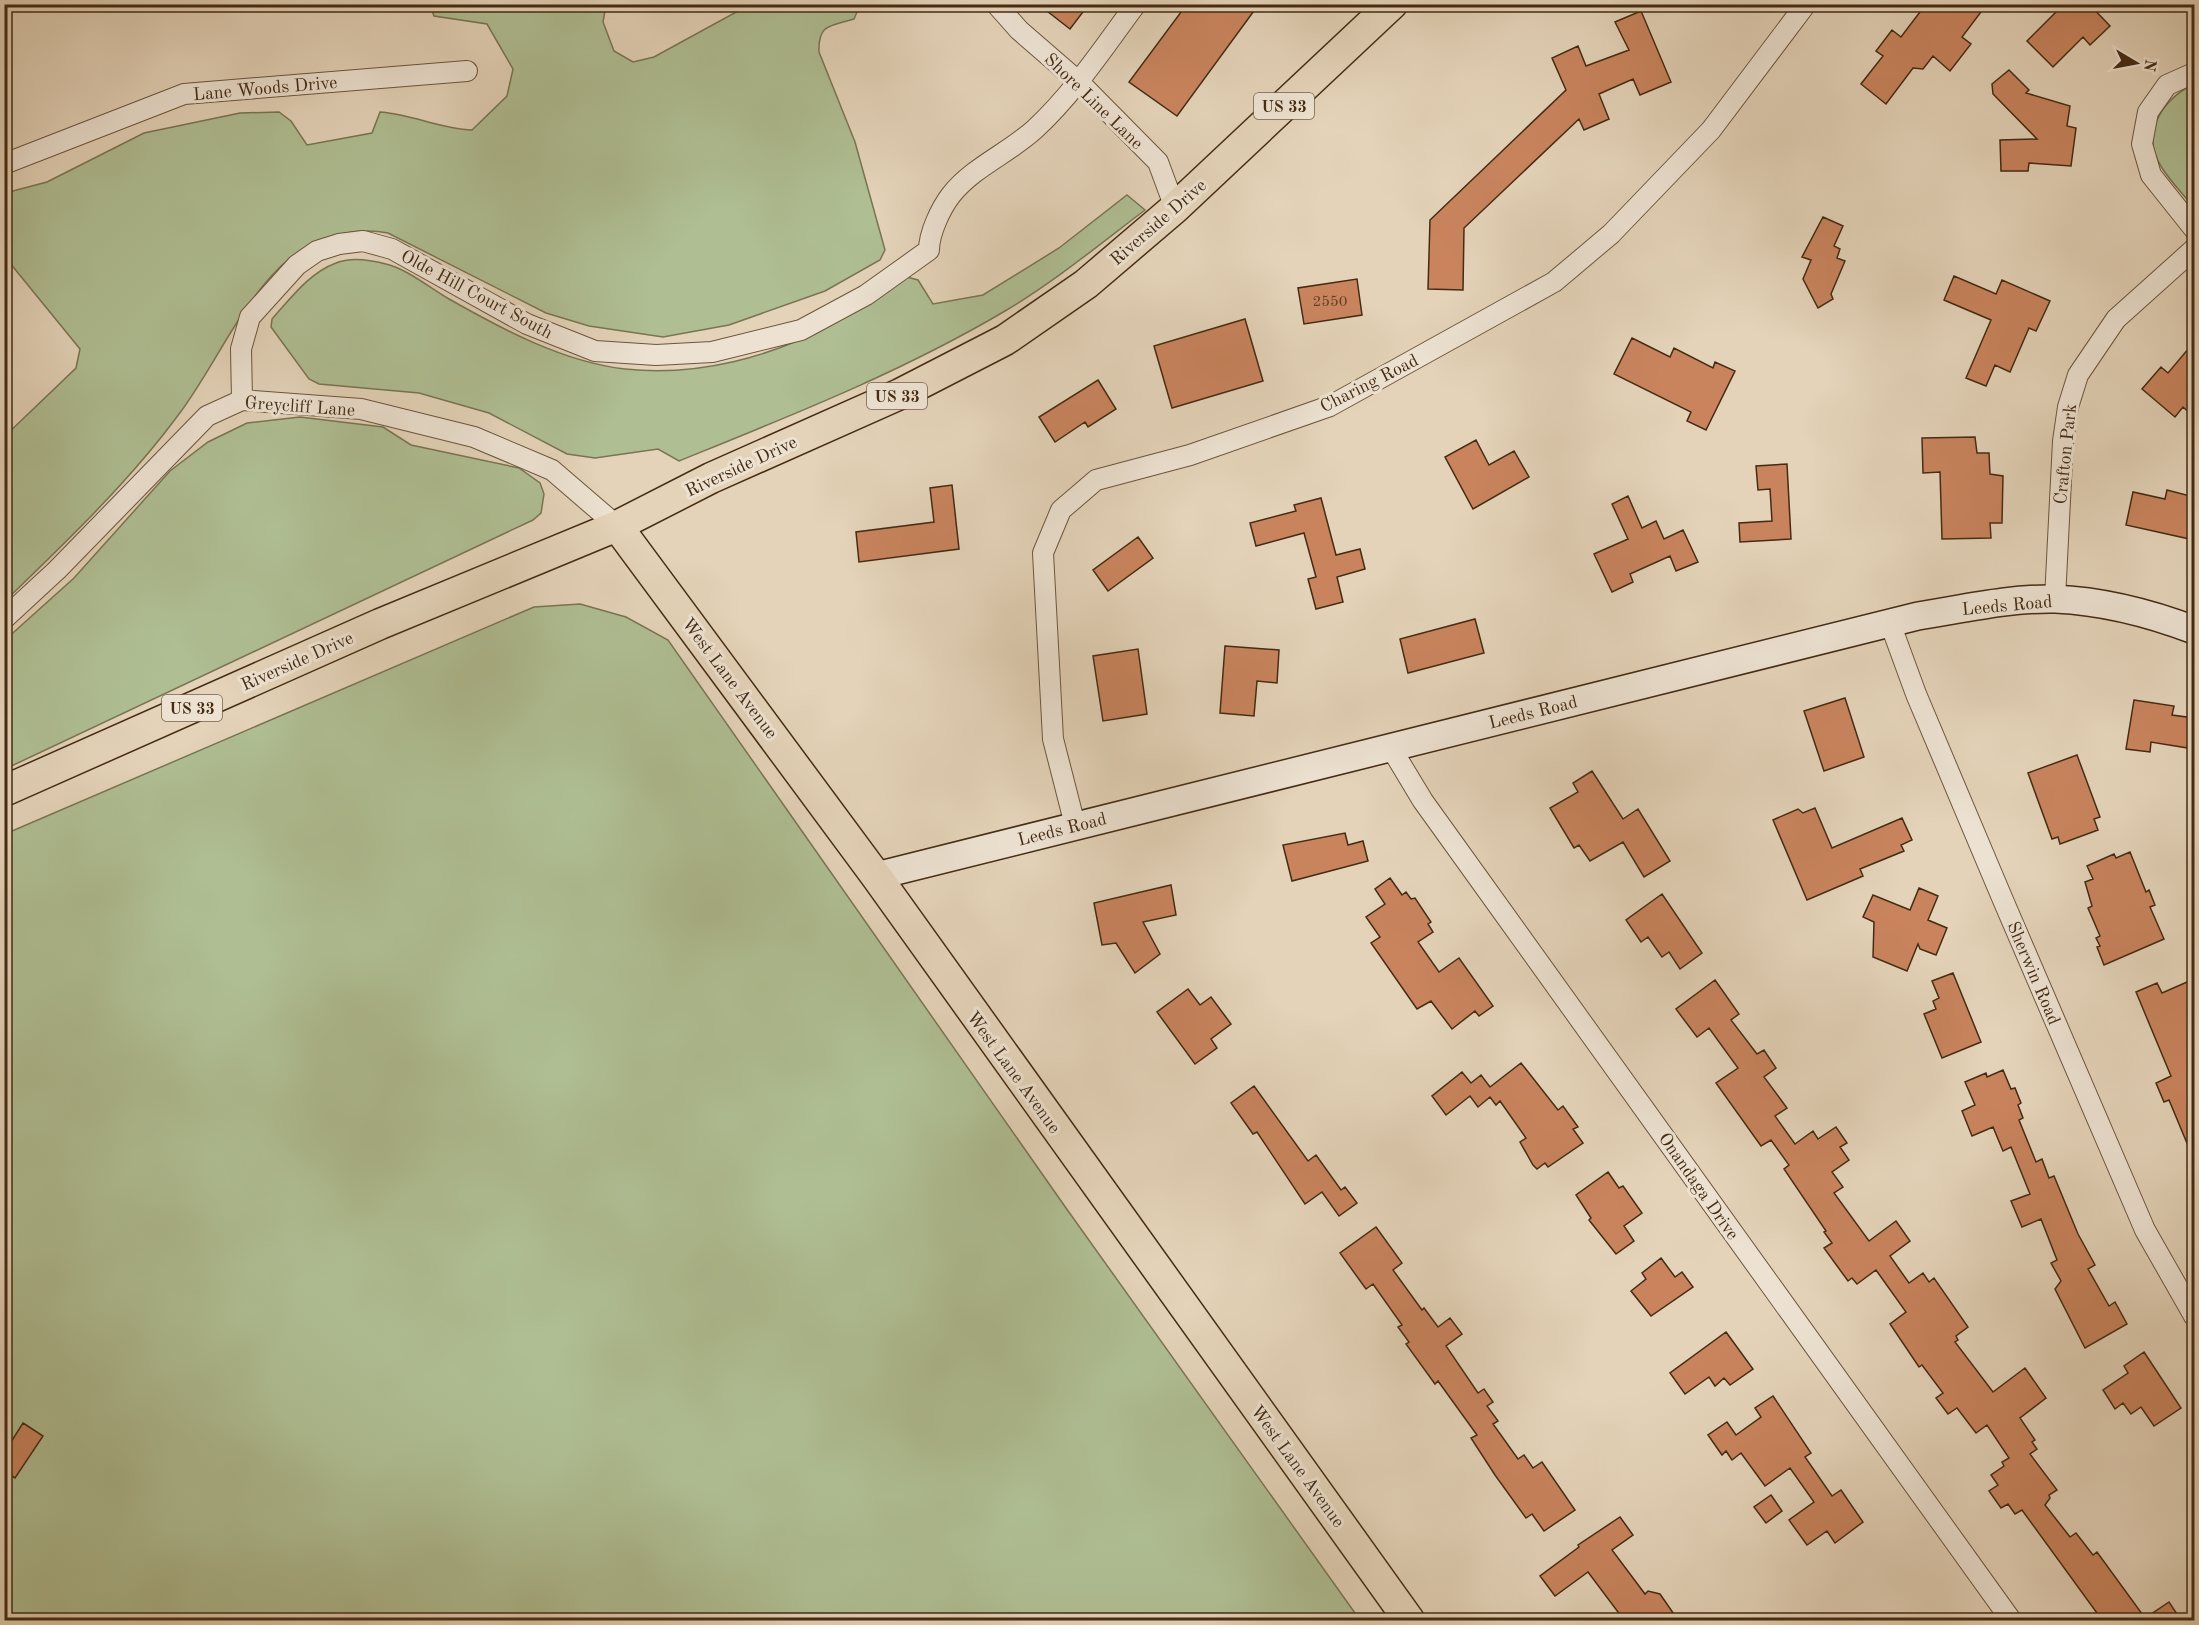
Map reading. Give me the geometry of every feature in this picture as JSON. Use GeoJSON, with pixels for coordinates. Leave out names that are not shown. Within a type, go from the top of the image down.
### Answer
{"type":"FeatureCollection","features":[{"type":"Feature","properties":{"kind":"main road","name":"Riverside Drive"},"geometry":{"type":"LineString","coordinates":[[4,791],[380,624],[617,526],[711,478],[900,394],[1005,340],[1086,284],[1175,208],[1392,4]]}},
{"type":"Feature","properties":{"kind":"main road","name":"West Lane Avenue"},"geometry":{"type":"LineString","coordinates":[[617,526],[876,876],[1408,1620]]}},
{"type":"Feature","properties":{"kind":"street","name":"Shore Line Lane"},"geometry":{"type":"LineString","coordinates":[[996,4],[1019,30],[1079,82],[1158,162],[1175,208]]}},
{"type":"Feature","properties":{"kind":"street","name":"Olde Hill Court South"},"geometry":{"type":"LineString","coordinates":[[242,400],[241,349],[250,317],[297,265],[317,251],[339,244],[363,241],[392,249],[527,324],[595,351],[656,355],[711,352],[801,330],[866,295],[929,250],[929,239],[951,195],[971,176],[1034,130],[1079,82],[1137,4]]}},
{"type":"Feature","properties":{"kind":"street","name":"Charing Road"},"geometry":{"type":"LineString","coordinates":[[1075,825],[1053,739],[1043,553],[1061,510],[1096,480],[1190,455],[1330,406],[1554,282],[1611,234],[1710,130],[1806,4]]}},
{"type":"Feature","properties":{"kind":"street","name":"Lane Woods Drive"},"geometry":{"type":"LineString","coordinates":[[4,164],[184,94],[466,71]]}},
{"type":"Feature","properties":{"kind":"street"},"geometry":{"type":"LineString","coordinates":[[2194,73],[2167,85],[2148,112],[2142,144],[2151,175],[2194,229]]}},
{"type":"Feature","properties":{"kind":"street","name":"Crafton Park"},"geometry":{"type":"LineString","coordinates":[[2055,599],[2063,441],[2068,407],[2078,375],[2116,319],[2194,249]]}},
{"type":"Feature","properties":{"kind":"street","name":"Greycliff Lane"},"geometry":{"type":"LineString","coordinates":[[4,619],[57,570],[207,416],[242,400],[361,409],[474,437],[552,470],[617,526]]}},
{"type":"Feature","properties":{"kind":"street","name":"Leeds Road"},"geometry":{"type":"LineString","coordinates":[[876,876],[1890,623],[1988,605],[2055,599],[2116,608],[2194,630]]}},
{"type":"Feature","properties":{"kind":"street","name":"Sherwin Road"},"geometry":{"type":"LineString","coordinates":[[1890,623],[1916,694],[2002,900],[2145,1230],[2194,1316]]}},
{"type":"Feature","properties":{"kind":"street","name":"Onandaga Drive"},"geometry":{"type":"LineString","coordinates":[[1391,748],[1437,821],[2011,1620]]}},
{"type":"Feature","properties":{"kind":"green space"},"geometry":{"type":"Polygon","coordinates":[[[430,5],[606,5],[603,22],[614,51],[633,62],[654,57],[749,5],[860,5],[854,19],[832,25],[823,31],[819,52],[855,142],[885,250],[880,260],[825,291],[729,325],[663,337],[589,326],[546,313],[388,233],[350,232],[324,239],[300,250],[273,274],[244,312],[192,395],[160,439],[96,511],[5,601],[4,437],[76,368],[80,349],[5,257],[5,193],[47,182],[144,133],[240,113],[279,112],[291,121],[307,145],[372,133],[380,112],[472,130],[507,96],[513,69],[487,24],[434,16],[430,5]]]}},
{"type":"Feature","properties":{"kind":"green space"},"geometry":{"type":"Polygon","coordinates":[[[2194,84],[2194,208],[2162,168],[2155,155],[2153,142],[2154,130],[2164,108],[2183,90],[2194,84]]]}},
{"type":"Feature","properties":{"kind":"green space"},"geometry":{"type":"Polygon","coordinates":[[[1127,195],[1145,210],[1059,275],[1005,311],[886,373],[804,410],[679,461],[658,449],[595,458],[567,454],[489,413],[419,393],[319,384],[309,379],[271,327],[272,319],[317,273],[342,261],[367,260],[394,266],[490,322],[556,352],[625,369],[652,371],[706,367],[760,355],[810,335],[853,312],[907,277],[918,280],[933,304],[983,295],[1059,248],[1127,195]]]}},
{"type":"Feature","properties":{"kind":"green space"},"geometry":{"type":"Polygon","coordinates":[[[300,417],[383,427],[411,445],[519,468],[540,483],[544,494],[541,513],[533,520],[5,769],[5,640],[74,578],[170,471],[208,442],[247,423],[300,417]]]}},
{"type":"Feature","properties":{"kind":"green space"},"geometry":{"type":"Polygon","coordinates":[[[580,604],[626,617],[668,640],[1066,1208],[1360,1620],[5,1620],[5,834],[534,607],[580,604]]]}},
{"type":"Feature","properties":{"kind":"building"},"geometry":{"type":"Polygon","coordinates":[[[1038,4],[1089,4],[1070,29],[1038,4]]]}},
{"type":"Feature","properties":{"kind":"building"},"geometry":{"type":"Polygon","coordinates":[[[1187,4],[1259,4],[1177,116],[1129,82],[1187,4]]]}},
{"type":"Feature","properties":{"kind":"building"},"geometry":{"type":"Polygon","coordinates":[[[1926,4],[1987,4],[1962,37],[1971,44],[1950,71],[1933,56],[1923,69],[1913,68],[1886,104],[1861,84],[1883,56],[1876,51],[1892,30],[1901,37],[1926,4]]]}},
{"type":"Feature","properties":{"kind":"building"},"geometry":{"type":"Polygon","coordinates":[[[2064,4],[2089,4],[2110,26],[2090,45],[2083,37],[2053,67],[2027,41],[2064,4]]]}},
{"type":"Feature","properties":{"kind":"building"},"geometry":{"type":"Polygon","coordinates":[[[1641,11],[1671,82],[1640,95],[1633,79],[1599,94],[1609,119],[1584,130],[1579,119],[1464,228],[1463,290],[1428,289],[1430,220],[1566,90],[1552,58],[1578,46],[1586,66],[1629,50],[1615,22],[1641,11]]]}},
{"type":"Feature","properties":{"kind":"building"},"geometry":{"type":"Polygon","coordinates":[[[2009,70],[2029,90],[2026,93],[2070,106],[2067,126],[2076,128],[2071,166],[2029,163],[2028,171],[2001,171],[2000,140],[2037,139],[1993,94],[1992,84],[2009,70]]]}},
{"type":"Feature","properties":{"kind":"building"},"geometry":{"type":"Polygon","coordinates":[[[1823,217],[1843,226],[1834,246],[1840,249],[1837,258],[1845,261],[1831,294],[1833,299],[1818,308],[1803,279],[1811,260],[1802,257],[1823,217]]]}},
{"type":"Feature","properties":{"kind":"building"},"geometry":{"type":"Polygon","coordinates":[[[1954,276],[1996,294],[2002,280],[2050,301],[2036,331],[2029,328],[2010,372],[1995,365],[1986,386],[1966,378],[1991,320],[1944,300],[1954,276]]]}},
{"type":"Feature","properties":{"kind":"building"},"geometry":{"type":"Polygon","coordinates":[[[1357,279],[1362,315],[1304,324],[1298,288],[1357,279]]]}},
{"type":"Feature","properties":{"kind":"building"},"geometry":{"type":"Polygon","coordinates":[[[1245,319],[1263,381],[1172,408],[1154,346],[1245,319]]]}},
{"type":"Feature","properties":{"kind":"building"},"geometry":{"type":"Polygon","coordinates":[[[1632,338],[1670,357],[1674,348],[1713,368],[1715,362],[1735,371],[1706,430],[1687,421],[1691,412],[1614,374],[1632,338]]]}},
{"type":"Feature","properties":{"kind":"building"},"geometry":{"type":"Polygon","coordinates":[[[2194,342],[2194,417],[2183,407],[2175,417],[2142,389],[2161,367],[2168,373],[2194,342]]]}},
{"type":"Feature","properties":{"kind":"building"},"geometry":{"type":"Polygon","coordinates":[[[1098,380],[1116,409],[1088,427],[1085,422],[1055,442],[1039,417],[1098,380]]]}},
{"type":"Feature","properties":{"kind":"building"},"geometry":{"type":"Polygon","coordinates":[[[1975,437],[1977,453],[1989,453],[1990,474],[2003,476],[2002,523],[1990,523],[1991,538],[1942,539],[1940,472],[1923,473],[1922,438],[1975,437]]]}},
{"type":"Feature","properties":{"kind":"building"},"geometry":{"type":"Polygon","coordinates":[[[1476,440],[1489,465],[1514,451],[1529,477],[1473,509],[1445,457],[1476,440]]]}},
{"type":"Feature","properties":{"kind":"building"},"geometry":{"type":"Polygon","coordinates":[[[1787,464],[1791,539],[1740,542],[1739,523],[1772,521],[1770,489],[1758,490],[1756,466],[1787,464]]]}},
{"type":"Feature","properties":{"kind":"building"},"geometry":{"type":"Polygon","coordinates":[[[952,485],[959,549],[859,562],[856,532],[934,522],[930,488],[952,485]]]}},
{"type":"Feature","properties":{"kind":"building"},"geometry":{"type":"Polygon","coordinates":[[[2167,490],[2194,497],[2194,540],[2126,525],[2133,492],[2165,499],[2167,490]]]}},
{"type":"Feature","properties":{"kind":"building"},"geometry":{"type":"Polygon","coordinates":[[[1628,496],[1642,528],[1656,521],[1664,539],[1683,530],[1698,562],[1676,571],[1670,556],[1630,574],[1633,582],[1612,592],[1594,554],[1628,539],[1612,504],[1628,496]]]}},
{"type":"Feature","properties":{"kind":"building"},"geometry":{"type":"Polygon","coordinates":[[[1321,498],[1336,555],[1360,549],[1365,569],[1337,577],[1343,602],[1316,609],[1308,579],[1316,577],[1304,533],[1256,546],[1250,523],[1296,511],[1294,505],[1321,498]]]}},
{"type":"Feature","properties":{"kind":"building"},"geometry":{"type":"Polygon","coordinates":[[[1138,537],[1153,558],[1108,591],[1093,570],[1138,537]]]}},
{"type":"Feature","properties":{"kind":"building"},"geometry":{"type":"Polygon","coordinates":[[[1475,619],[1484,653],[1408,673],[1400,639],[1475,619]]]}},
{"type":"Feature","properties":{"kind":"building"},"geometry":{"type":"Polygon","coordinates":[[[1225,646],[1279,650],[1277,683],[1257,681],[1254,716],[1220,713],[1225,646]]]}},
{"type":"Feature","properties":{"kind":"building"},"geometry":{"type":"Polygon","coordinates":[[[1138,649],[1147,714],[1103,721],[1093,656],[1138,649]]]}},
{"type":"Feature","properties":{"kind":"building"},"geometry":{"type":"Polygon","coordinates":[[[1845,698],[1864,757],[1824,771],[1804,711],[1845,698]]]}},
{"type":"Feature","properties":{"kind":"building"},"geometry":{"type":"Polygon","coordinates":[[[2134,700],[2174,706],[2172,715],[2194,718],[2194,749],[2151,742],[2150,752],[2126,749],[2134,700]]]}},
{"type":"Feature","properties":{"kind":"building"},"geometry":{"type":"Polygon","coordinates":[[[2077,755],[2100,817],[2094,819],[2098,830],[2060,844],[2058,837],[2052,839],[2028,773],[2077,755]]]}},
{"type":"Feature","properties":{"kind":"building"},"geometry":{"type":"Polygon","coordinates":[[[1592,771],[1623,819],[1638,809],[1670,861],[1644,877],[1623,842],[1590,861],[1579,845],[1574,848],[1550,808],[1578,792],[1573,783],[1592,771]]]}},
{"type":"Feature","properties":{"kind":"building"},"geometry":{"type":"Polygon","coordinates":[[[1815,808],[1832,848],[1902,818],[1912,840],[1901,845],[1904,851],[1860,869],[1863,876],[1807,900],[1773,820],[1798,809],[1803,813],[1815,808]]]}},
{"type":"Feature","properties":{"kind":"building"},"geometry":{"type":"Polygon","coordinates":[[[1345,833],[1348,845],[1363,841],[1368,861],[1292,881],[1283,845],[1345,833]]]}},
{"type":"Feature","properties":{"kind":"building"},"geometry":{"type":"Polygon","coordinates":[[[2130,852],[2146,892],[2149,890],[2155,905],[2150,907],[2164,939],[2104,965],[2097,947],[2100,946],[2096,938],[2100,936],[2088,908],[2092,906],[2085,882],[2093,879],[2087,866],[2114,854],[2116,858],[2130,852]]]}},
{"type":"Feature","properties":{"kind":"building"},"geometry":{"type":"Polygon","coordinates":[[[1390,878],[1402,895],[1406,892],[1411,899],[1415,898],[1431,922],[1428,924],[1433,932],[1418,942],[1439,972],[1459,958],[1493,1006],[1479,1016],[1475,1011],[1452,1029],[1431,1001],[1417,1009],[1371,943],[1380,937],[1366,917],[1385,904],[1375,889],[1390,878]]]}},
{"type":"Feature","properties":{"kind":"building"},"geometry":{"type":"Polygon","coordinates":[[[1171,885],[1176,915],[1143,922],[1160,954],[1135,973],[1116,943],[1102,945],[1094,903],[1171,885]]]}},
{"type":"Feature","properties":{"kind":"building"},"geometry":{"type":"Polygon","coordinates":[[[1919,888],[1938,896],[1928,920],[1947,928],[1936,955],[1920,949],[1918,944],[1907,971],[1873,957],[1874,922],[1863,917],[1873,895],[1910,910],[1919,888]]]}},
{"type":"Feature","properties":{"kind":"building"},"geometry":{"type":"Polygon","coordinates":[[[1662,894],[1702,953],[1680,969],[1669,952],[1662,957],[1648,937],[1641,942],[1626,920],[1662,894]]]}},
{"type":"Feature","properties":{"kind":"building"},"geometry":{"type":"Polygon","coordinates":[[[1953,973],[1981,1042],[1942,1058],[1924,1014],[1936,1009],[1933,1001],[1939,998],[1932,981],[1953,973]]]}},
{"type":"Feature","properties":{"kind":"building"},"geometry":{"type":"Polygon","coordinates":[[[2194,979],[2194,1160],[2169,1100],[2164,1102],[2156,1083],[2171,1076],[2136,992],[2157,983],[2162,993],[2194,979]]]}},
{"type":"Feature","properties":{"kind":"building"},"geometry":{"type":"Polygon","coordinates":[[[1715,980],[1739,1014],[1731,1020],[1757,1054],[1764,1050],[1776,1068],[1764,1077],[1787,1108],[1775,1116],[1795,1144],[1813,1131],[1818,1139],[1836,1127],[1847,1143],[1840,1147],[1849,1160],[1832,1172],[1843,1187],[1834,1193],[1869,1241],[1896,1221],[1910,1241],[1890,1256],[1909,1283],[1923,1273],[1929,1282],[1934,1278],[1968,1327],[1956,1336],[1958,1340],[1955,1342],[1993,1392],[2025,1368],[2046,1398],[2020,1418],[2035,1440],[2032,1442],[2037,1449],[2030,1454],[2057,1490],[2049,1495],[2050,1498],[2045,1505],[2070,1537],[2076,1533],[2093,1555],[2097,1552],[2145,1618],[2169,1602],[2181,1620],[2102,1620],[2022,1510],[2015,1514],[2008,1504],[2001,1508],[1989,1491],[1998,1485],[1991,1475],[2004,1466],[2002,1462],[2009,1458],[1987,1425],[1976,1433],[1957,1408],[1948,1414],[1936,1398],[1943,1393],[1922,1365],[1919,1367],[1890,1324],[1906,1312],[1876,1270],[1857,1284],[1852,1278],[1848,1281],[1824,1248],[1832,1243],[1784,1169],[1789,1165],[1771,1140],[1761,1146],[1716,1083],[1738,1068],[1709,1028],[1697,1037],[1676,1009],[1715,980]]]}},
{"type":"Feature","properties":{"kind":"building"},"geometry":{"type":"Polygon","coordinates":[[[1188,989],[1200,1005],[1211,997],[1231,1024],[1211,1039],[1217,1048],[1195,1064],[1157,1012],[1188,989]]]}},
{"type":"Feature","properties":{"kind":"building"},"geometry":{"type":"Polygon","coordinates":[[[1521,1063],[1558,1110],[1563,1106],[1578,1127],[1573,1129],[1583,1143],[1548,1167],[1545,1163],[1537,1169],[1533,1165],[1520,1142],[1526,1138],[1500,1101],[1496,1105],[1490,1097],[1478,1107],[1470,1096],[1446,1115],[1432,1096],[1462,1072],[1471,1083],[1481,1075],[1490,1087],[1521,1063]]]}},
{"type":"Feature","properties":{"kind":"building"},"geometry":{"type":"Polygon","coordinates":[[[2003,1070],[2011,1089],[2015,1088],[2021,1103],[2018,1105],[2023,1118],[2019,1120],[2036,1162],[2042,1159],[2049,1178],[2054,1176],[2078,1234],[2095,1265],[2088,1269],[2109,1306],[2115,1302],[2127,1324],[2085,1348],[2055,1289],[2061,1281],[2051,1263],[2057,1260],[2041,1219],[2022,1227],[2011,1201],[2030,1194],[2011,1147],[2003,1151],[1993,1127],[1972,1136],[1962,1111],[1975,1105],[1965,1082],[1986,1073],[1987,1077],[2003,1070]]]}},
{"type":"Feature","properties":{"kind":"building"},"geometry":{"type":"Polygon","coordinates":[[[1254,1086],[1308,1161],[1316,1155],[1341,1190],[1345,1187],[1357,1203],[1339,1216],[1322,1192],[1305,1204],[1257,1132],[1253,1134],[1231,1103],[1254,1086]]]}},
{"type":"Feature","properties":{"kind":"building"},"geometry":{"type":"Polygon","coordinates":[[[1608,1172],[1619,1188],[1623,1186],[1642,1213],[1624,1226],[1634,1241],[1616,1254],[1589,1220],[1591,1218],[1576,1195],[1608,1172]]]}},
{"type":"Feature","properties":{"kind":"building"},"geometry":{"type":"Polygon","coordinates":[[[1376,1227],[1402,1263],[1393,1270],[1422,1310],[1424,1308],[1438,1327],[1450,1318],[1462,1334],[1446,1346],[1478,1393],[1484,1389],[1493,1402],[1487,1406],[1498,1421],[1493,1424],[1518,1459],[1524,1455],[1533,1468],[1542,1462],[1575,1510],[1544,1531],[1532,1514],[1526,1518],[1495,1475],[1471,1438],[1477,1435],[1438,1381],[1435,1384],[1406,1344],[1409,1342],[1398,1327],[1402,1325],[1373,1284],[1366,1289],[1340,1253],[1376,1227]]]}},
{"type":"Feature","properties":{"kind":"building"},"geometry":{"type":"Polygon","coordinates":[[[1661,1258],[1675,1277],[1682,1272],[1693,1287],[1651,1316],[1631,1291],[1646,1279],[1642,1273],[1661,1258]]]}},
{"type":"Feature","properties":{"kind":"building"},"geometry":{"type":"Polygon","coordinates":[[[1726,1332],[1753,1369],[1730,1385],[1724,1378],[1715,1386],[1709,1377],[1685,1394],[1670,1373],[1726,1332]]]}},
{"type":"Feature","properties":{"kind":"building"},"geometry":{"type":"Polygon","coordinates":[[[2144,1352],[2181,1408],[2154,1426],[2141,1407],[2131,1414],[2123,1403],[2115,1409],[2103,1390],[2128,1373],[2124,1366],[2144,1352]]]}},
{"type":"Feature","properties":{"kind":"building"},"geometry":{"type":"Polygon","coordinates":[[[1773,1396],[1811,1453],[1805,1457],[1832,1496],[1841,1490],[1863,1522],[1835,1543],[1827,1531],[1807,1545],[1789,1520],[1814,1502],[1790,1468],[1765,1486],[1741,1453],[1732,1460],[1726,1451],[1722,1455],[1708,1435],[1727,1422],[1736,1435],[1761,1417],[1755,1408],[1773,1396]]]}},
{"type":"Feature","properties":{"kind":"building"},"geometry":{"type":"Polygon","coordinates":[[[23,1423],[43,1436],[15,1478],[4,1471],[4,1453],[23,1423]]]}},
{"type":"Feature","properties":{"kind":"building"},"geometry":{"type":"Polygon","coordinates":[[[1771,1495],[1782,1511],[1766,1523],[1754,1507],[1771,1495]]]}},
{"type":"Feature","properties":{"kind":"building"},"geometry":{"type":"Polygon","coordinates":[[[1620,1517],[1633,1535],[1612,1550],[1645,1594],[1648,1591],[1660,1594],[1678,1620],[1624,1620],[1588,1572],[1555,1596],[1540,1576],[1579,1547],[1578,1545],[1620,1517]]]}}]}
